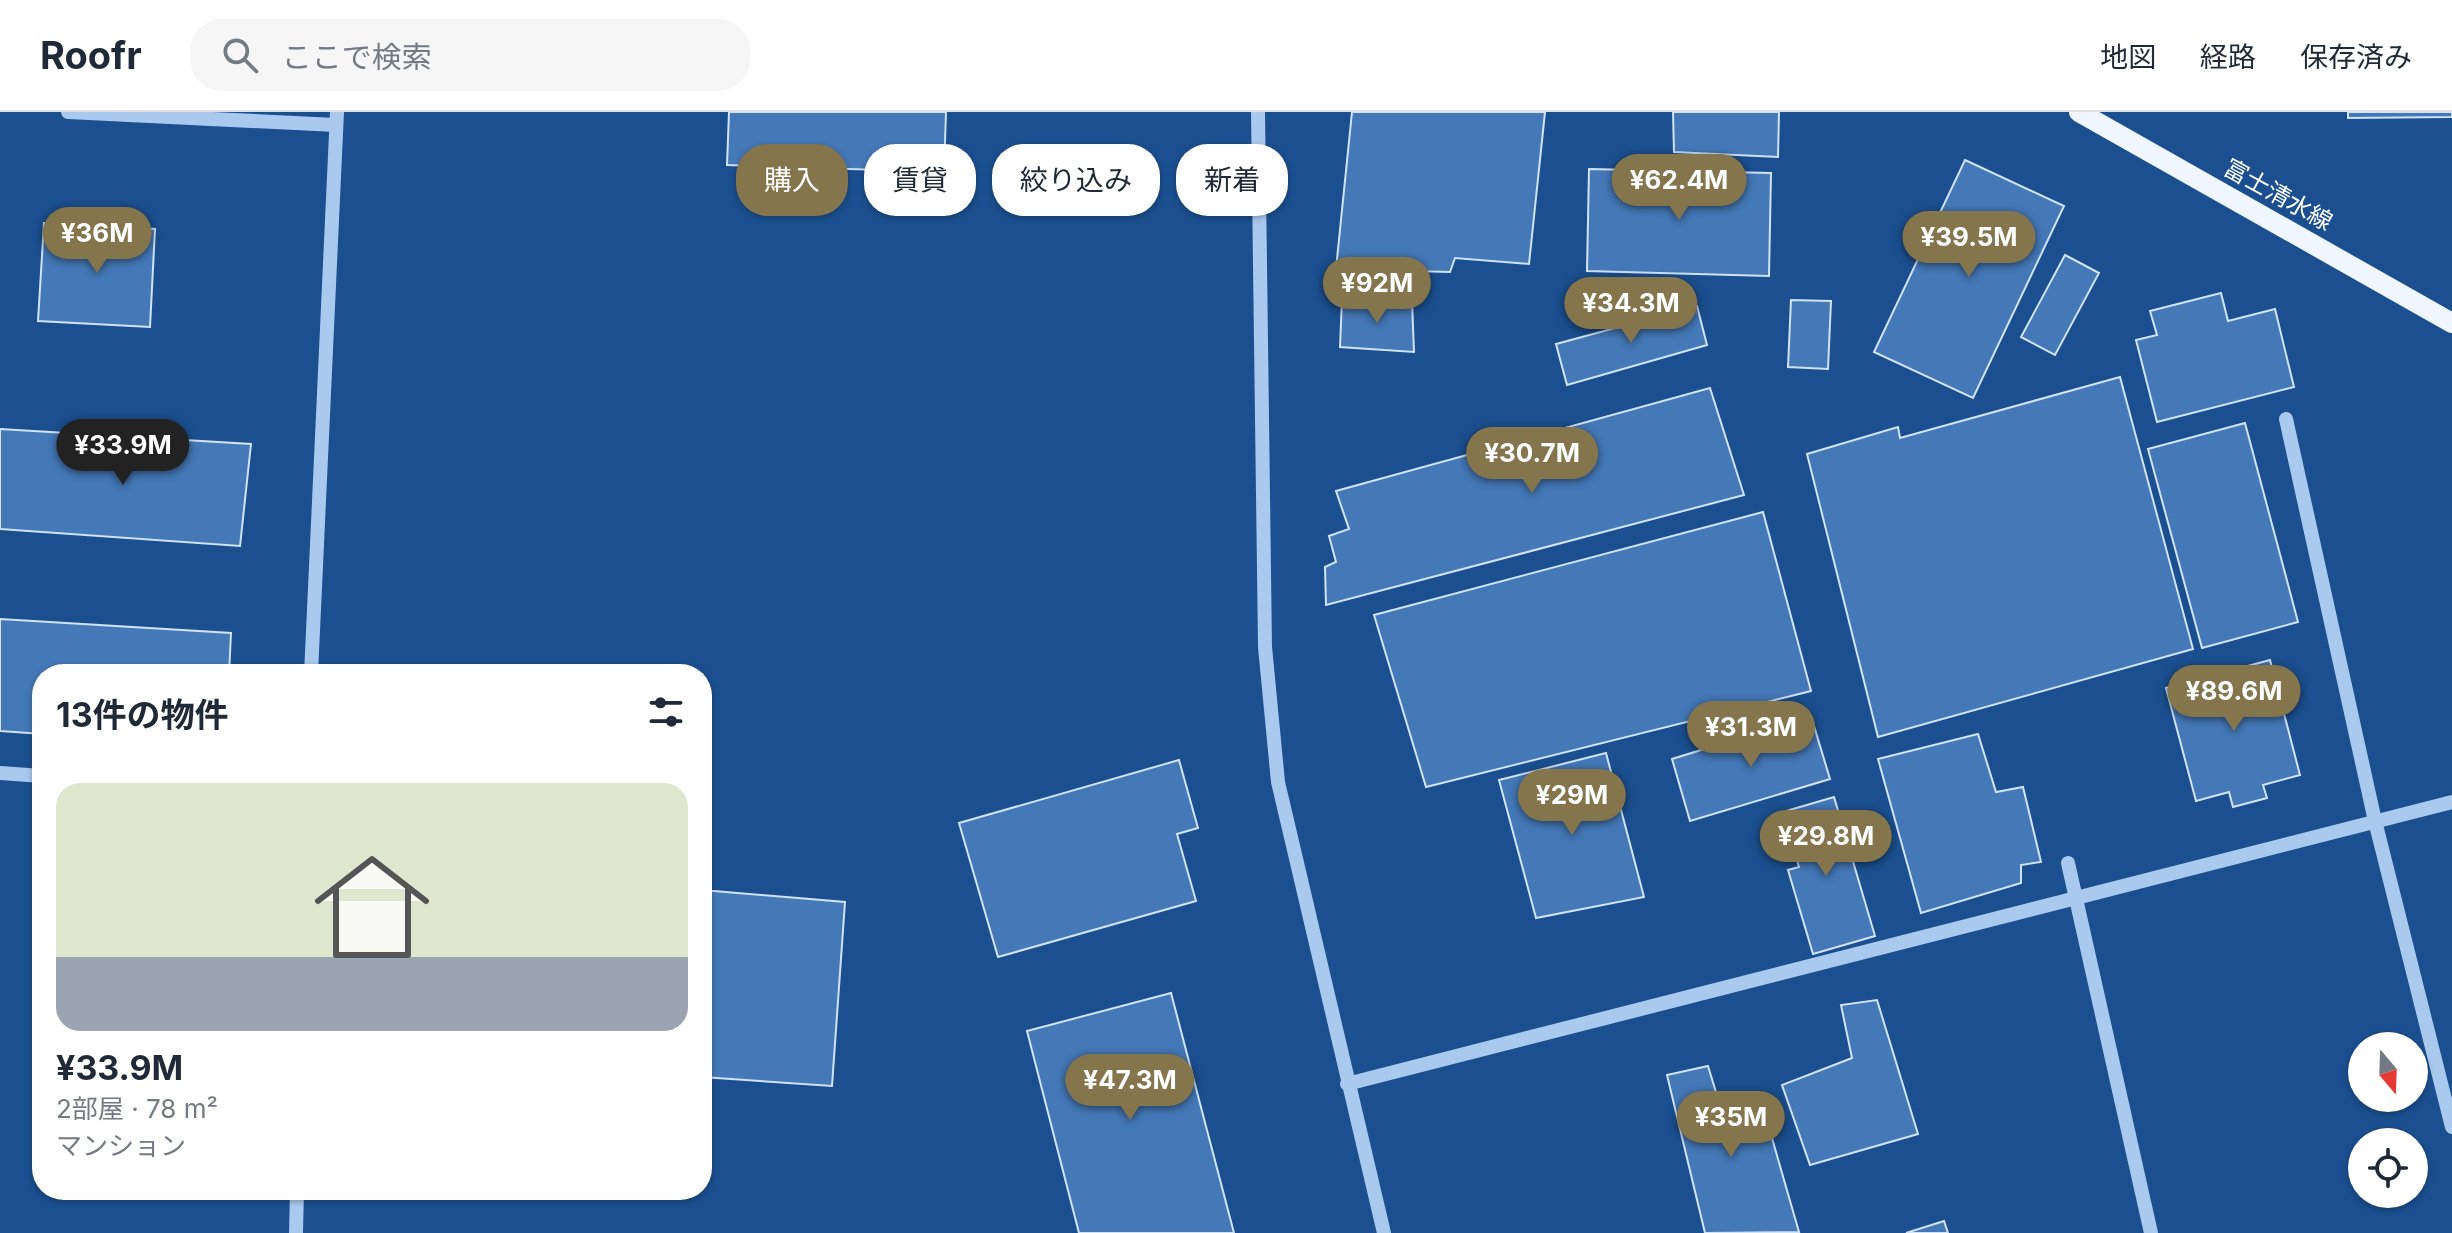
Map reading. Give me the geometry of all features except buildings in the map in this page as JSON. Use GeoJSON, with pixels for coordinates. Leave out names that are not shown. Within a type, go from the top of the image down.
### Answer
{"type":"FeatureCollection","features":[{"type":"Feature","properties":{"kind":"main road","name":"富士清水線"},"geometry":{"type":"LineString","coordinates":[[2079,112],[2452,323]]}},
{"type":"Feature","properties":{"kind":"street"},"geometry":{"type":"LineString","coordinates":[[68,112],[337,119],[311,664]]}},
{"type":"Feature","properties":{"kind":"street"},"geometry":{"type":"LineString","coordinates":[[1258,112],[1265,647],[1278,782],[1384,1233]]}},
{"type":"Feature","properties":{"kind":"street"},"geometry":{"type":"LineString","coordinates":[[2286,419],[2375,821],[2452,1127]]}},
{"type":"Feature","properties":{"kind":"street"},"geometry":{"type":"LineString","coordinates":[[0,773],[32,775]]}},
{"type":"Feature","properties":{"kind":"street"},"geometry":{"type":"LineString","coordinates":[[1347,1084],[2452,802]]}},
{"type":"Feature","properties":{"kind":"street"},"geometry":{"type":"LineString","coordinates":[[2068,863],[2151,1233]]}},
{"type":"Feature","properties":{"kind":"street"},"geometry":{"type":"LineString","coordinates":[[296,1233],[297,1200]]}}]}
